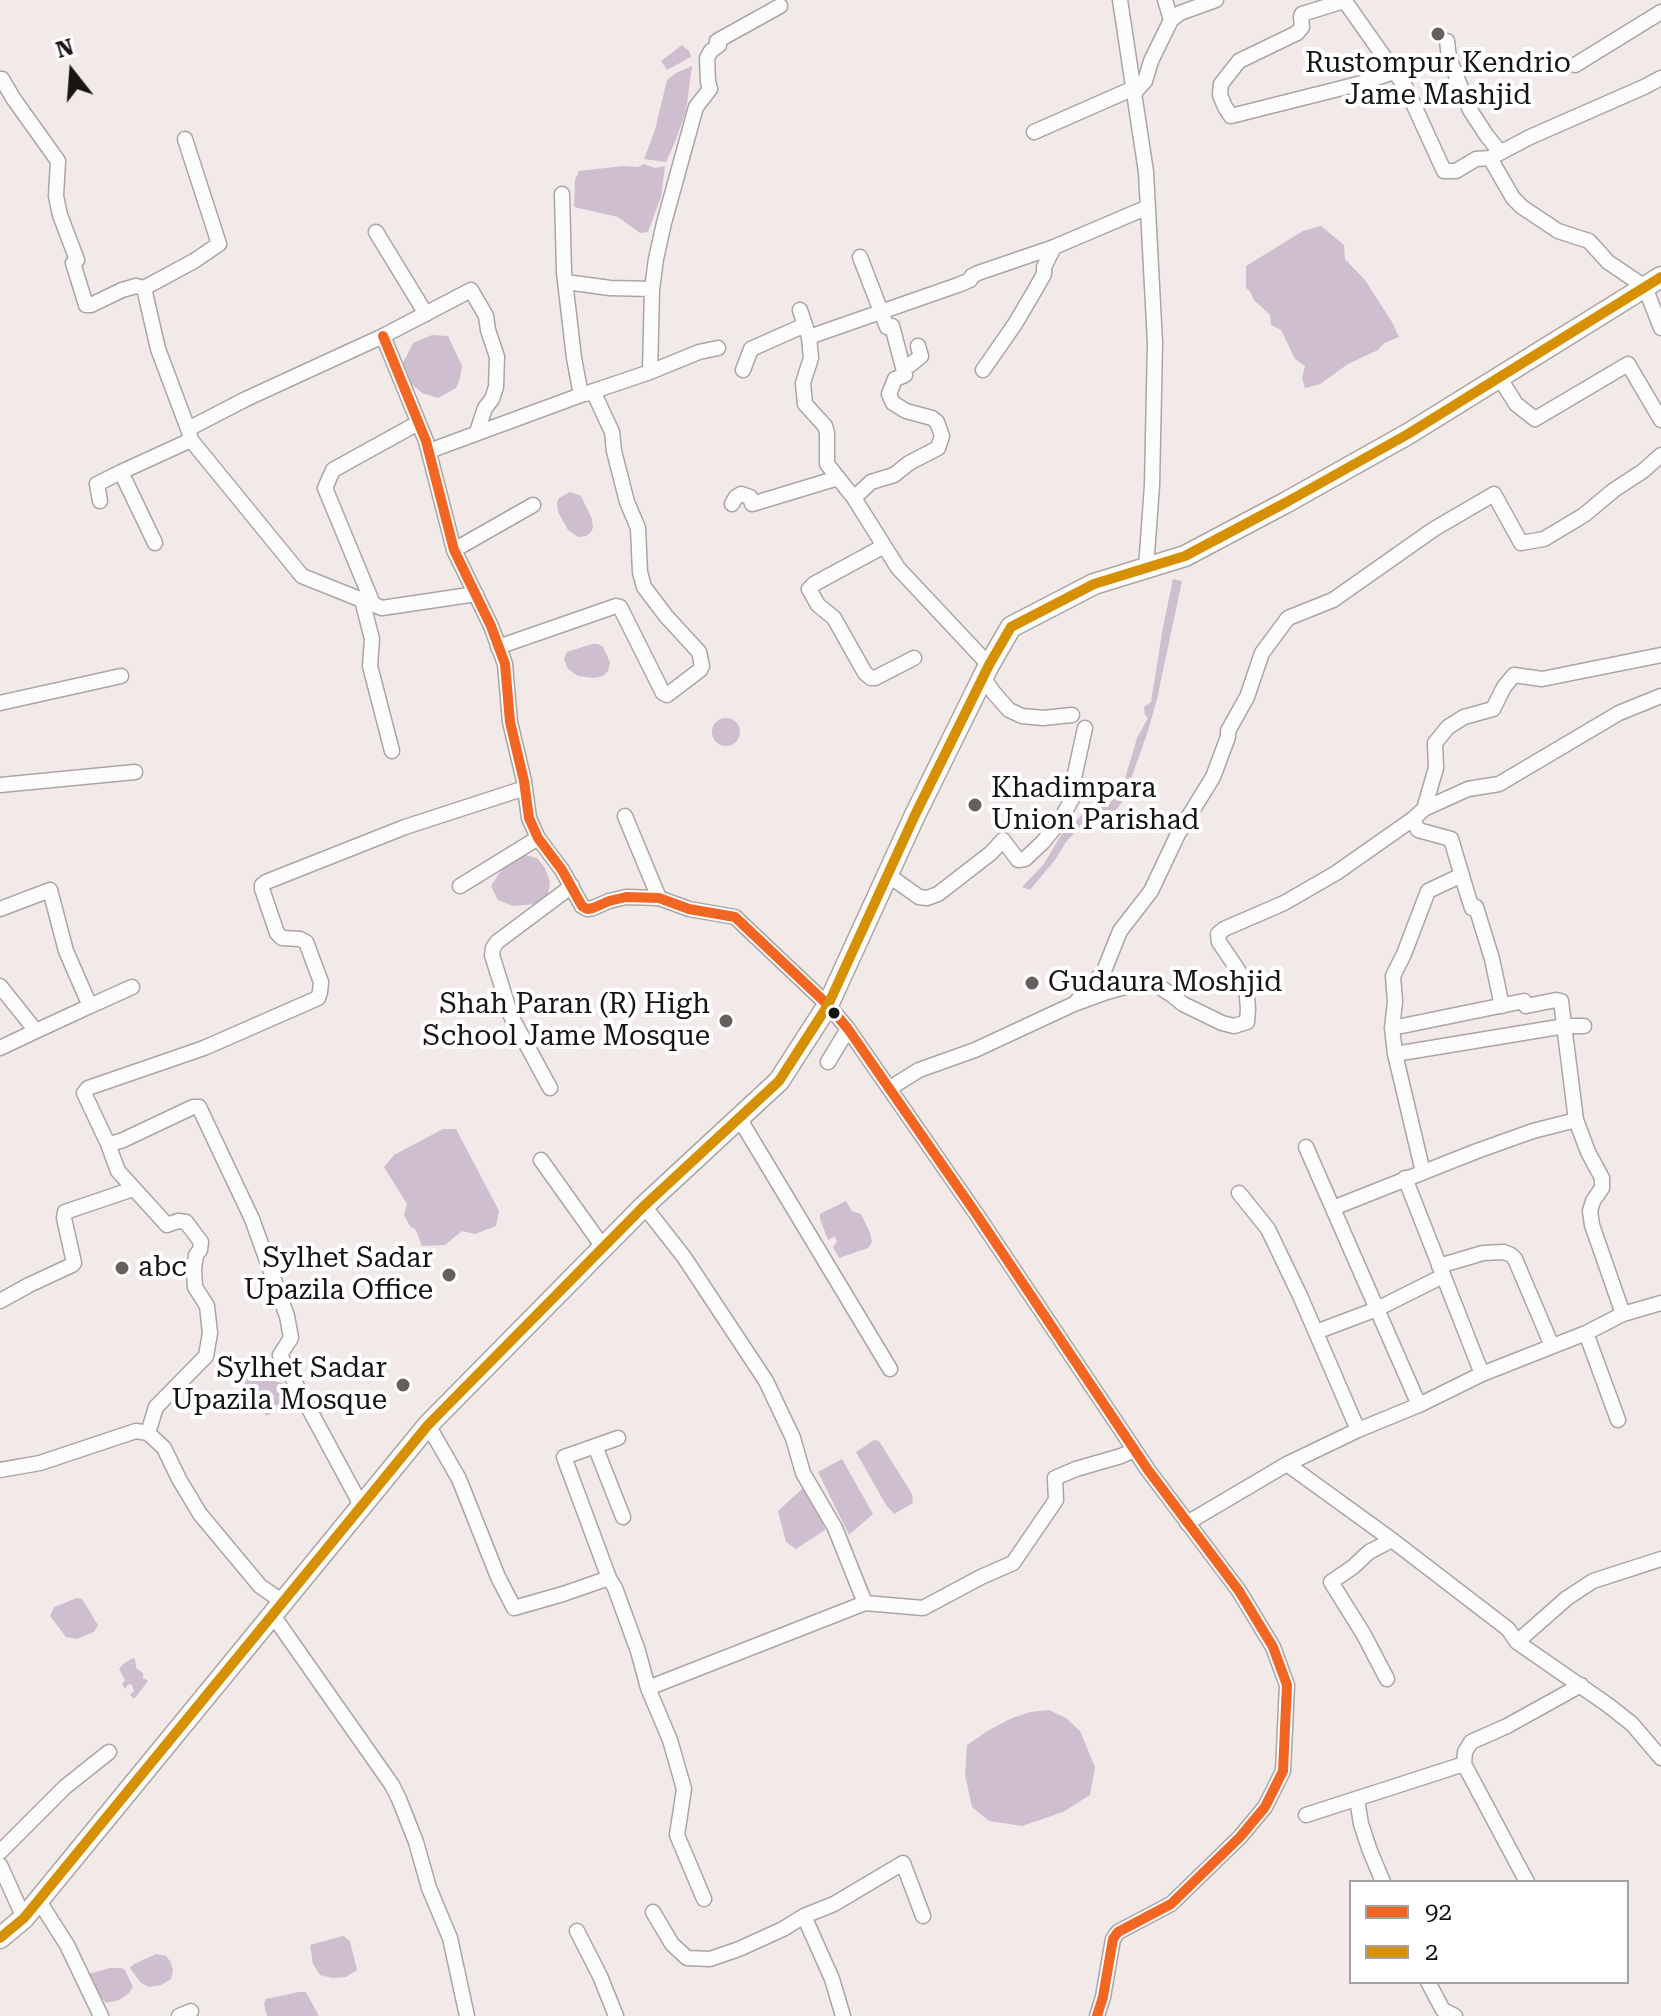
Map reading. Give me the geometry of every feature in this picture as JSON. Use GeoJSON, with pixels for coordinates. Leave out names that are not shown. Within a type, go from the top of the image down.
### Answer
{"type":"FeatureCollection","features":[{"type":"Feature","properties":{"kind":"highway"},"geometry":{"type":"LineString","coordinates":[[0,1938],[39,1901],[428,1425],[644,1206],[779,1081],[828,1005],[986,671],[1011,627],[1094,584],[1185,556],[1285,503],[1394,441],[1653,282]]}},
{"type":"Feature","properties":{"kind":"street"},"geometry":{"type":"LineString","coordinates":[[1120,0],[1146,172],[1148,207],[1155,343],[1152,566]]}},
{"type":"Feature","properties":{"kind":"street"},"geometry":{"type":"LineString","coordinates":[[1165,0],[1171,20]]}},
{"type":"Feature","properties":{"kind":"street"},"geometry":{"type":"LineString","coordinates":[[1034,132],[1134,91],[1145,81],[1171,20],[1180,13],[1216,0]]}},
{"type":"Feature","properties":{"kind":"street"},"geometry":{"type":"LineString","coordinates":[[1394,72],[1231,116],[1220,95],[1221,84],[1239,61],[1297,33],[1302,27],[1302,14],[1344,0],[1406,88],[1444,171],[1456,171],[1476,159],[1495,155],[1661,78]]}},
{"type":"Feature","properties":{"kind":"street"},"geometry":{"type":"LineString","coordinates":[[650,372],[652,289],[661,235],[696,107],[710,89],[707,58],[719,45],[717,41],[780,6]]}},
{"type":"Feature","properties":{"kind":"street"},"geometry":{"type":"LineString","coordinates":[[1575,65],[1661,12]]}},
{"type":"Feature","properties":{"kind":"street"},"geometry":{"type":"LineString","coordinates":[[1447,41],[1449,58],[1470,110],[1487,136],[1513,198],[1558,231],[1589,241],[1608,262],[1653,282],[1661,328]]}},
{"type":"Feature","properties":{"kind":"street"},"geometry":{"type":"LineString","coordinates":[[0,79],[58,161],[56,196],[77,260],[73,263],[86,305],[122,290],[136,286],[144,288],[219,244],[185,139]]}},
{"type":"Feature","properties":{"kind":"street"},"geometry":{"type":"LineString","coordinates":[[498,647],[616,606],[620,607],[663,693],[667,695],[702,666],[699,652],[644,587],[640,572],[638,528],[627,502],[612,432],[587,393],[574,358],[566,282],[562,194]]}},
{"type":"Feature","properties":{"kind":"street"},"geometry":{"type":"LineString","coordinates":[[743,370],[751,349],[882,312],[970,280],[978,273],[1054,247],[1148,207]]}},
{"type":"Feature","properties":{"kind":"street"},"geometry":{"type":"LineString","coordinates":[[376,232],[426,314]]}},
{"type":"Feature","properties":{"kind":"street"},"geometry":{"type":"LineString","coordinates":[[983,370],[1015,324],[1039,282],[1054,247]]}},
{"type":"Feature","properties":{"kind":"street"},"geometry":{"type":"LineString","coordinates":[[854,498],[871,482],[894,475],[940,445],[942,436],[937,422],[932,418],[906,411],[893,403],[889,394],[895,379],[905,375],[903,366],[892,326],[887,327],[860,257]]}},
{"type":"Feature","properties":{"kind":"street"},"geometry":{"type":"LineString","coordinates":[[566,282],[610,288],[652,289]]}},
{"type":"Feature","properties":{"kind":"street"},"geometry":{"type":"LineString","coordinates":[[144,288],[158,349],[190,435],[302,576],[382,608],[476,594]]}},
{"type":"Feature","properties":{"kind":"street"},"geometry":{"type":"LineString","coordinates":[[100,501],[97,484],[190,435],[246,399],[383,336],[471,290],[483,308],[497,357],[492,399],[485,408],[477,432]]}},
{"type":"Feature","properties":{"kind":"street"},"geometry":{"type":"LineString","coordinates":[[800,310],[811,358],[803,383],[805,404],[825,426],[827,464],[854,498],[898,568],[986,671],[994,693],[1009,710],[1022,716],[1043,718],[1072,715]]}},
{"type":"Feature","properties":{"kind":"street"},"geometry":{"type":"LineString","coordinates":[[383,336],[429,451],[454,550],[505,664],[510,722],[529,818],[538,838],[572,886],[582,906],[593,908],[626,897],[659,898],[689,909],[735,917],[828,1005],[890,1088],[1134,1450],[1239,1591],[1273,1647],[1287,1685],[1283,1771],[1265,1807],[1171,1904],[1118,1932],[1113,1939],[1097,2016]]}},
{"type":"Feature","properties":{"kind":"street"},"geometry":{"type":"LineString","coordinates":[[903,366],[910,365],[921,356],[918,346]]}},
{"type":"Feature","properties":{"kind":"street"},"geometry":{"type":"LineString","coordinates":[[429,451],[699,352],[718,348]]}},
{"type":"Feature","properties":{"kind":"street"},"geometry":{"type":"LineString","coordinates":[[1499,377],[1516,404],[1535,419],[1628,364],[1661,420]]}},
{"type":"Feature","properties":{"kind":"street"},"geometry":{"type":"LineString","coordinates":[[392,751],[370,666],[372,639],[368,602],[325,488],[333,470],[418,423]]}},
{"type":"Feature","properties":{"kind":"street"},"geometry":{"type":"LineString","coordinates":[[1074,1004],[1104,971],[1120,931],[1151,891],[1178,834],[1213,777],[1228,731],[1247,697],[1262,653],[1288,618],[1333,600],[1434,529],[1494,494],[1521,543],[1544,539],[1584,515],[1661,455]]}},
{"type":"Feature","properties":{"kind":"street"},"geometry":{"type":"LineString","coordinates":[[121,472],[155,543]]}},
{"type":"Feature","properties":{"kind":"street"},"geometry":{"type":"LineString","coordinates":[[732,504],[741,494],[750,497],[752,504],[838,478]]}},
{"type":"Feature","properties":{"kind":"street"},"geometry":{"type":"LineString","coordinates":[[454,550],[533,505]]}},
{"type":"Feature","properties":{"kind":"street"},"geometry":{"type":"LineString","coordinates":[[884,546],[809,589],[818,605],[834,618],[865,673],[871,678],[914,658]]}},
{"type":"Feature","properties":{"kind":"street"},"geometry":{"type":"LineString","coordinates":[[1502,1006],[1492,959],[1476,907],[1472,908],[1451,839],[1418,830],[1418,814],[1436,768],[1435,743],[1448,727],[1464,717],[1493,709],[1514,675],[1542,679],[1661,655]]}},
{"type":"Feature","properties":{"kind":"street"},"geometry":{"type":"LineString","coordinates":[[0,703],[121,676]]}},
{"type":"Feature","properties":{"kind":"street"},"geometry":{"type":"LineString","coordinates":[[890,1088],[919,1070],[975,1050],[1074,1004],[1143,982],[1155,984],[1183,1004],[1222,1023],[1234,1026],[1247,1022],[1246,987],[1219,942],[1218,934],[1224,929],[1284,903],[1336,873],[1418,814],[1468,789],[1499,784],[1619,713],[1661,696]]}},
{"type":"Feature","properties":{"kind":"street"},"geometry":{"type":"LineString","coordinates":[[888,875],[919,897],[927,898],[938,894],[1003,840],[1018,860],[1025,859],[1060,821],[1074,795],[1074,778],[1085,728]]}},
{"type":"Feature","properties":{"kind":"street"},"geometry":{"type":"LineString","coordinates":[[0,785],[135,772]]}},
{"type":"Feature","properties":{"kind":"street"},"geometry":{"type":"LineString","coordinates":[[148,1433],[156,1407],[206,1356],[210,1333],[207,1306],[195,1287],[194,1269],[201,1242],[186,1222],[167,1225],[118,1171],[84,1093],[88,1088],[204,1048],[318,998],[321,982],[306,942],[282,938],[277,933],[262,885],[405,827],[525,788]]}},
{"type":"Feature","properties":{"kind":"street"},"geometry":{"type":"LineString","coordinates":[[625,816],[659,898]]}},
{"type":"Feature","properties":{"kind":"street"},"geometry":{"type":"LineString","coordinates":[[460,886],[538,838]]}},
{"type":"Feature","properties":{"kind":"street"},"geometry":{"type":"LineString","coordinates":[[1423,1172],[1395,1054],[1393,976],[1428,891],[1462,875]]}},
{"type":"Feature","properties":{"kind":"street"},"geometry":{"type":"LineString","coordinates":[[550,1088],[511,1016],[492,955],[497,942],[572,886]]}},
{"type":"Feature","properties":{"kind":"street"},"geometry":{"type":"LineString","coordinates":[[0,909],[50,890],[66,951],[90,1006]]}},
{"type":"Feature","properties":{"kind":"street"},"geometry":{"type":"LineString","coordinates":[[0,986],[36,1031]]}},
{"type":"Feature","properties":{"kind":"street"},"geometry":{"type":"LineString","coordinates":[[0,1048],[132,987]]}},
{"type":"Feature","properties":{"kind":"street"},"geometry":{"type":"LineString","coordinates":[[1392,1028],[1524,1001],[1526,1006],[1561,1001],[1576,1120],[1602,1178],[1602,1188],[1590,1211],[1592,1225],[1623,1314]]}},
{"type":"Feature","properties":{"kind":"street"},"geometry":{"type":"LineString","coordinates":[[1395,1054],[1565,1026],[1584,1026]]}},
{"type":"Feature","properties":{"kind":"street"},"geometry":{"type":"LineString","coordinates":[[828,1062],[848,1029]]}},
{"type":"Feature","properties":{"kind":"street"},"geometry":{"type":"LineString","coordinates":[[108,1144],[199,1107],[252,1219],[287,1316],[291,1338],[280,1355],[362,1507]]}},
{"type":"Feature","properties":{"kind":"street"},"geometry":{"type":"LineString","coordinates":[[739,1118],[890,1369]]}},
{"type":"Feature","properties":{"kind":"street"},"geometry":{"type":"LineString","coordinates":[[1333,1208],[1533,1131],[1576,1120]]}},
{"type":"Feature","properties":{"kind":"street"},"geometry":{"type":"LineString","coordinates":[[1306,1147],[1419,1405]]}},
{"type":"Feature","properties":{"kind":"street"},"geometry":{"type":"LineString","coordinates":[[541,1160],[603,1247]]}},
{"type":"Feature","properties":{"kind":"street"},"geometry":{"type":"LineString","coordinates":[[1405,1178],[1482,1374]]}},
{"type":"Feature","properties":{"kind":"street"},"geometry":{"type":"LineString","coordinates":[[0,1301],[72,1265],[74,1259],[65,1212],[133,1189]]}},
{"type":"Feature","properties":{"kind":"street"},"geometry":{"type":"LineString","coordinates":[[1239,1193],[1268,1229],[1358,1430]]}},
{"type":"Feature","properties":{"kind":"street"},"geometry":{"type":"LineString","coordinates":[[644,1206],[684,1257],[766,1381],[793,1438],[803,1473],[835,1528],[865,1603]]}},
{"type":"Feature","properties":{"kind":"street"},"geometry":{"type":"LineString","coordinates":[[1316,1332],[1377,1309],[1441,1271],[1483,1253],[1504,1252],[1515,1259],[1552,1346]]}},
{"type":"Feature","properties":{"kind":"street"},"geometry":{"type":"LineString","coordinates":[[1187,1523],[1287,1464],[1358,1430],[1482,1374],[1586,1333],[1623,1314],[1661,1303]]}},
{"type":"Feature","properties":{"kind":"street"},"geometry":{"type":"LineString","coordinates":[[1586,1333],[1618,1420]]}},
{"type":"Feature","properties":{"kind":"street"},"geometry":{"type":"LineString","coordinates":[[428,1425],[459,1479],[498,1577],[514,1608],[609,1578]]}},
{"type":"Feature","properties":{"kind":"street"},"geometry":{"type":"LineString","coordinates":[[0,1470],[40,1463],[136,1431],[148,1433],[164,1448],[200,1514],[277,1608],[392,1785],[450,1938],[467,2016]]}},
{"type":"Feature","properties":{"kind":"street"},"geometry":{"type":"LineString","coordinates":[[618,1438],[564,1457],[670,1740],[684,1789],[677,1835],[704,1899]]}},
{"type":"Feature","properties":{"kind":"street"},"geometry":{"type":"LineString","coordinates":[[595,1446],[623,1517]]}},
{"type":"Feature","properties":{"kind":"street"},"geometry":{"type":"LineString","coordinates":[[648,1688],[865,1603],[923,1608],[1013,1563],[1056,1500],[1055,1478],[1134,1450]]}},
{"type":"Feature","properties":{"kind":"street"},"geometry":{"type":"LineString","coordinates":[[1287,1464],[1508,1629],[1517,1642],[1632,1724],[1661,1758]]}},
{"type":"Feature","properties":{"kind":"street"},"geometry":{"type":"LineString","coordinates":[[1387,1679],[1331,1582],[1369,1552],[1392,1540]]}},
{"type":"Feature","properties":{"kind":"street"},"geometry":{"type":"LineString","coordinates":[[1517,1642],[1567,1598],[1593,1581],[1661,1559]]}},
{"type":"Feature","properties":{"kind":"street"},"geometry":{"type":"LineString","coordinates":[[1526,1880],[1464,1764],[1465,1752],[1471,1742],[1581,1685]]}},
{"type":"Feature","properties":{"kind":"street"},"geometry":{"type":"LineString","coordinates":[[0,1852],[65,1787],[109,1752]]}},
{"type":"Feature","properties":{"kind":"street"},"geometry":{"type":"LineString","coordinates":[[1306,1815],[1464,1764]]}},
{"type":"Feature","properties":{"kind":"street"},"geometry":{"type":"LineString","coordinates":[[1357,1799],[1361,1824],[1382,1880]]}},
{"type":"Feature","properties":{"kind":"street"},"geometry":{"type":"LineString","coordinates":[[653,1912],[672,1944],[687,1958],[710,1959],[739,1949],[834,1904],[903,1863],[923,1916]]}},
{"type":"Feature","properties":{"kind":"street"},"geometry":{"type":"LineString","coordinates":[[0,1865],[24,1918]]}},
{"type":"Feature","properties":{"kind":"street"},"geometry":{"type":"LineString","coordinates":[[39,1901],[67,1945],[101,2016]]}},
{"type":"Feature","properties":{"kind":"street"},"geometry":{"type":"LineString","coordinates":[[804,1916],[832,1979],[843,2016]]}},
{"type":"Feature","properties":{"kind":"street"},"geometry":{"type":"LineString","coordinates":[[577,1931],[616,2016]]}},
{"type":"Feature","properties":{"kind":"street"},"geometry":{"type":"LineString","coordinates":[[1429,1984],[1443,2010],[1455,2016]]}},
{"type":"Feature","properties":{"kind":"shaded area"},"geometry":{"type":"Polygon","coordinates":[[[682,45],[691,57],[667,70],[661,61],[682,45]]]}},
{"type":"Feature","properties":{"kind":"shaded area"},"geometry":{"type":"Polygon","coordinates":[[[692,66],[686,111],[666,162],[644,159],[655,130],[667,80],[692,66]]]}},
{"type":"Feature","properties":{"kind":"shaded area"},"geometry":{"type":"Polygon","coordinates":[[[644,164],[655,168],[665,166],[661,197],[648,232],[640,233],[618,217],[574,207],[575,180],[579,171],[644,164]]]}},
{"type":"Feature","properties":{"kind":"shaded area"},"geometry":{"type":"Polygon","coordinates":[[[1321,226],[1344,245],[1345,259],[1365,280],[1399,337],[1348,364],[1320,384],[1305,388],[1302,378],[1305,366],[1295,359],[1281,330],[1271,325],[1270,315],[1246,288],[1246,266],[1303,231],[1321,226]]]}},
{"type":"Feature","properties":{"kind":"shaded area"},"geometry":{"type":"Polygon","coordinates":[[[432,335],[448,336],[462,366],[456,388],[438,398],[422,393],[400,369],[413,343],[432,335]]]}},
{"type":"Feature","properties":{"kind":"shaded area"},"geometry":{"type":"Polygon","coordinates":[[[570,492],[581,496],[592,519],[593,528],[586,536],[578,537],[568,530],[558,512],[559,498],[570,492]]]}},
{"type":"Feature","properties":{"kind":"shaded area"},"geometry":{"type":"Polygon","coordinates":[[[1173,579],[1182,581],[1157,699],[1123,801],[1115,811],[1089,819],[1066,842],[1030,890],[1022,887],[1044,864],[1061,835],[1082,815],[1109,804],[1122,789],[1137,738],[1148,718],[1144,707],[1151,702],[1173,579]]]}},
{"type":"Feature","properties":{"kind":"shaded area"},"geometry":{"type":"Polygon","coordinates":[[[592,644],[603,647],[610,662],[608,671],[603,676],[593,678],[578,676],[568,669],[564,659],[567,652],[592,644]]]}},
{"type":"Feature","properties":{"kind":"shaded area"},"geometry":{"type":"Polygon","coordinates":[[[726,718],[736,722],[740,732],[736,742],[726,746],[716,742],[712,732],[716,722],[726,718]]]}},
{"type":"Feature","properties":{"kind":"shaded area"},"geometry":{"type":"Polygon","coordinates":[[[520,854],[537,858],[550,882],[548,894],[536,904],[513,906],[498,900],[491,886],[500,872],[520,854]]]}},
{"type":"Feature","properties":{"kind":"shaded area"},"geometry":{"type":"Polygon","coordinates":[[[443,1129],[456,1129],[499,1211],[496,1226],[475,1234],[462,1231],[445,1245],[422,1246],[416,1230],[404,1215],[407,1204],[384,1167],[394,1155],[443,1129]]]}},
{"type":"Feature","properties":{"kind":"shaded area"},"geometry":{"type":"Polygon","coordinates":[[[846,1201],[852,1211],[861,1214],[872,1242],[868,1248],[839,1258],[833,1247],[837,1242],[835,1236],[828,1240],[820,1214],[846,1201]]]}},
{"type":"Feature","properties":{"kind":"shaded area"},"geometry":{"type":"Polygon","coordinates":[[[250,1367],[258,1376],[267,1372],[277,1382],[283,1383],[295,1400],[266,1416],[257,1399],[250,1399],[245,1384],[250,1367]]]}},
{"type":"Feature","properties":{"kind":"shaded area"},"geometry":{"type":"Polygon","coordinates":[[[874,1440],[879,1441],[912,1494],[913,1503],[894,1514],[856,1452],[874,1440]]]}},
{"type":"Feature","properties":{"kind":"shaded area"},"geometry":{"type":"Polygon","coordinates":[[[842,1459],[873,1514],[849,1535],[818,1472],[842,1459]]]}},
{"type":"Feature","properties":{"kind":"shaded area"},"geometry":{"type":"Polygon","coordinates":[[[803,1488],[812,1491],[825,1530],[796,1549],[786,1542],[778,1511],[803,1488]]]}},
{"type":"Feature","properties":{"kind":"shaded area"},"geometry":{"type":"Polygon","coordinates":[[[82,1599],[98,1625],[94,1632],[77,1639],[66,1637],[50,1616],[54,1607],[82,1599]]]}},
{"type":"Feature","properties":{"kind":"shaded area"},"geometry":{"type":"Polygon","coordinates":[[[133,1658],[136,1668],[148,1681],[134,1699],[130,1695],[134,1691],[132,1685],[125,1689],[122,1684],[125,1680],[119,1669],[133,1658]]]}},
{"type":"Feature","properties":{"kind":"shaded area"},"geometry":{"type":"Polygon","coordinates":[[[1049,1710],[1066,1718],[1080,1731],[1095,1767],[1090,1795],[1063,1812],[1022,1826],[989,1821],[972,1807],[965,1775],[967,1745],[1010,1719],[1049,1710]]]}},
{"type":"Feature","properties":{"kind":"shaded area"},"geometry":{"type":"Polygon","coordinates":[[[343,1936],[350,1941],[357,1970],[346,1977],[320,1975],[313,1964],[310,1945],[343,1936]]]}},
{"type":"Feature","properties":{"kind":"shaded area"},"geometry":{"type":"Polygon","coordinates":[[[156,1954],[166,1956],[173,1970],[171,1979],[149,1987],[141,1983],[130,1968],[156,1954]]]}},
{"type":"Feature","properties":{"kind":"shaded area"},"geometry":{"type":"Polygon","coordinates":[[[110,1968],[125,1970],[133,1987],[119,2000],[106,2003],[97,1993],[89,1974],[110,1968]]]}},
{"type":"Feature","properties":{"kind":"shaded area"},"geometry":{"type":"Polygon","coordinates":[[[306,1992],[319,2016],[267,2016],[266,1999],[306,1992]]]}},
{"type":"Feature","properties":{"kind":"transit line","name":"2"},"geometry":{"type":"LineString","coordinates":[[0,1938],[24,1918],[428,1425],[644,1206],[779,1081],[828,1005],[915,815],[1011,627],[1094,584],[1185,556],[1285,503],[1408,434],[1661,277]]}},
{"type":"Feature","properties":{"kind":"transit line","name":"92"},"geometry":{"type":"LineString","coordinates":[[383,336],[426,441],[454,550],[491,626],[505,664],[510,722],[529,818],[538,838],[562,870],[582,906],[593,908],[626,897],[659,898],[689,909],[735,917],[828,1005],[848,1029],[977,1215],[1148,1470],[1239,1591],[1273,1647],[1287,1685],[1283,1771],[1265,1807],[1240,1837],[1171,1904],[1118,1932],[1113,1939],[1097,2016]]}},
{"type":"Feature","properties":{"kind":"place","name":"Rustompur Kendrio Jame Mashjid"},"geometry":{"type":"Point","coordinates":[1438,34]}},
{"type":"Feature","properties":{"kind":"place","name":"Khadimpara Union Parishad"},"geometry":{"type":"Point","coordinates":[975,805]}},
{"type":"Feature","properties":{"kind":"place","name":"Gudaura Moshjid"},"geometry":{"type":"Point","coordinates":[1032,983]}},
{"type":"Feature","properties":{"kind":"place","name":"Shah Paran (R) High School Jame Mosque"},"geometry":{"type":"Point","coordinates":[726,1021]}},
{"type":"Feature","properties":{"kind":"place","name":"abc"},"geometry":{"type":"Point","coordinates":[122,1268]}},
{"type":"Feature","properties":{"kind":"place","name":"Sylhet Sadar Upazila Office"},"geometry":{"type":"Point","coordinates":[449,1275]}},
{"type":"Feature","properties":{"kind":"place","name":"Sylhet Sadar Upazila Mosque"},"geometry":{"type":"Point","coordinates":[403,1385]}}]}
